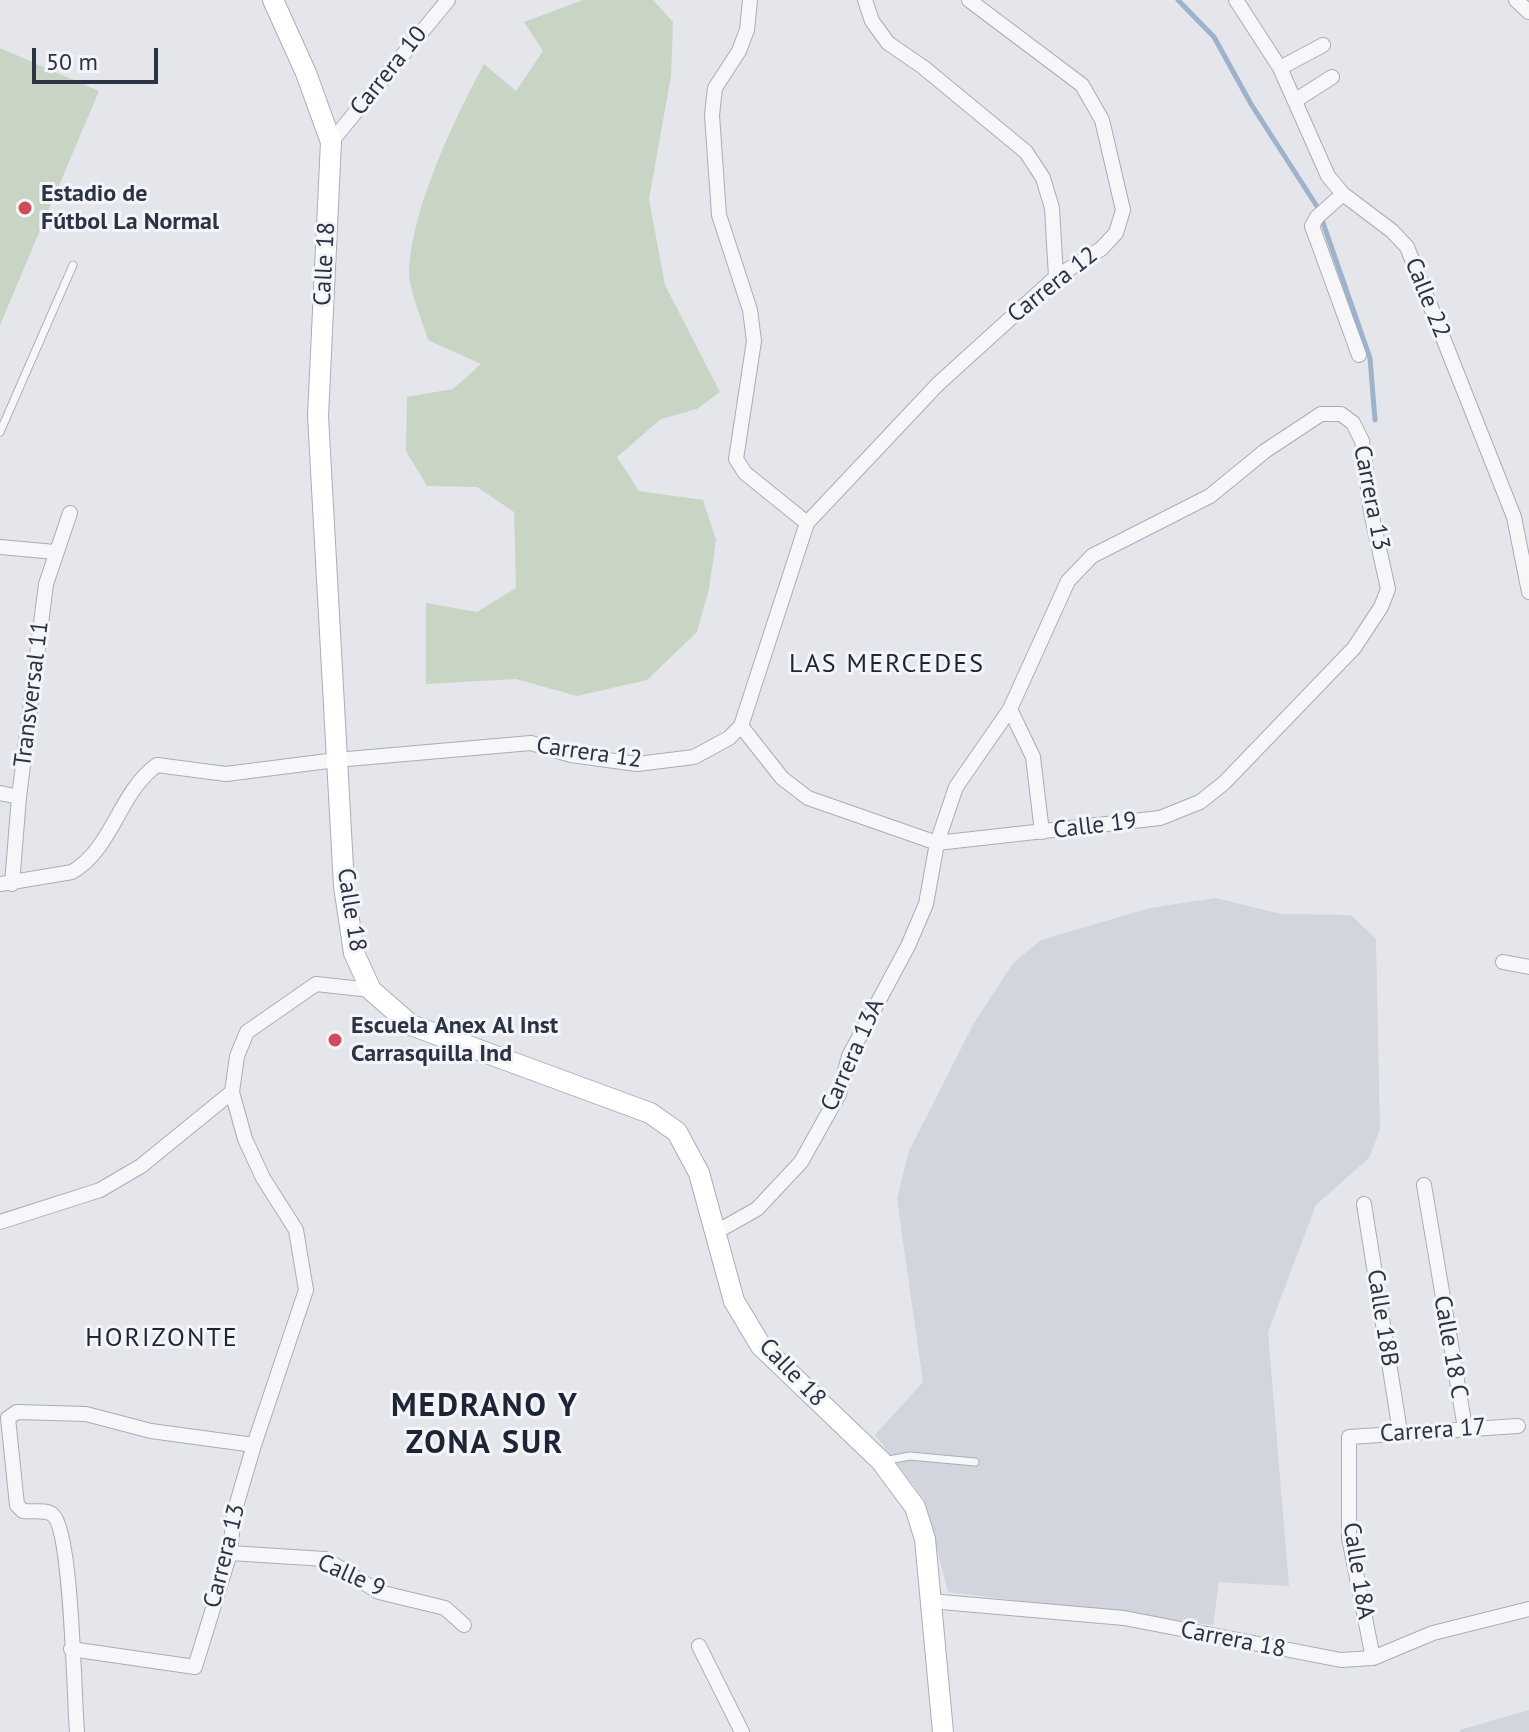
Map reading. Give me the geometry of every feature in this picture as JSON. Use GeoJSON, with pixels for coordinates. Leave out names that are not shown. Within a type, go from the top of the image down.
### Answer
{"type":"FeatureCollection","features":[{"type":"Feature","properties":{"kind":"main road"},"geometry":{"type":"LineString","coordinates":[[273,0],[306,73],[331,142]]}},
{"type":"Feature","properties":{"kind":"main road","name":"Calle 18"},"geometry":{"type":"LineString","coordinates":[[331,142],[318,416],[336,760],[346,900],[354,953],[371,990],[411,1025],[650,1113],[677,1132],[699,1173],[734,1301],[761,1346],[881,1461],[915,1507],[925,1539],[943,1732]]}},
{"type":"Feature","properties":{"kind":"street","name":"Carrera 10"},"geometry":{"type":"LineString","coordinates":[[331,142],[448,0]]}},
{"type":"Feature","properties":{"kind":"street"},"geometry":{"type":"LineString","coordinates":[[750,0],[747,30],[739,51],[715,88],[712,115],[719,215],[750,310],[754,341],[736,459],[745,473],[807,523]]}},
{"type":"Feature","properties":{"kind":"street"},"geometry":{"type":"LineString","coordinates":[[865,0],[872,21],[888,43],[923,67],[1026,152],[1043,178],[1052,208],[1056,277]]}},
{"type":"Feature","properties":{"kind":"street","name":"Carrera 12"},"geometry":{"type":"LineString","coordinates":[[6,884],[72,872],[83,866],[94,855],[139,778],[157,765],[226,774],[336,760],[531,743],[571,755],[637,764],[694,757],[729,738],[741,726],[807,523],[938,384],[1056,277],[1101,249],[1116,233],[1123,210],[1113,165],[1102,120],[1082,85],[969,0]]}},
{"type":"Feature","properties":{"kind":"street"},"geometry":{"type":"LineString","coordinates":[[1516,0],[1529,12]]}},
{"type":"Feature","properties":{"kind":"street","name":"Calle 22"},"geometry":{"type":"LineString","coordinates":[[1244,3],[1296,100],[1328,176],[1343,194],[1392,231],[1407,247],[1522,515],[1529,592]]}},
{"type":"Feature","properties":{"kind":"street"},"geometry":{"type":"LineString","coordinates":[[1280,68],[1323,45]]}},
{"type":"Feature","properties":{"kind":"street"},"geometry":{"type":"LineString","coordinates":[[1296,100],[1332,77]]}},
{"type":"Feature","properties":{"kind":"street"},"geometry":{"type":"LineString","coordinates":[[1343,194],[1317,217],[1312,226],[1359,355]]}},
{"type":"Feature","properties":{"kind":"street","name":"Carrera 13A"},"geometry":{"type":"LineString","coordinates":[[716,1232],[757,1209],[801,1162],[839,1094],[849,1056],[908,946],[926,904],[937,843],[956,787],[1010,709],[1068,581],[1092,556],[1210,496],[1265,451],[1321,414],[1341,414]]}},
{"type":"Feature","properties":{"kind":"street","name":"Carrera 13"},"geometry":{"type":"LineString","coordinates":[[1341,414],[1353,423],[1362,441],[1371,512],[1388,589]]}},
{"type":"Feature","properties":{"kind":"street","name":"Transversal 11"},"geometry":{"type":"LineString","coordinates":[[6,884],[46,584],[70,513]]}},
{"type":"Feature","properties":{"kind":"street"},"geometry":{"type":"LineString","coordinates":[[0,547],[55,552]]}},
{"type":"Feature","properties":{"kind":"street","name":"Calle 19"},"geometry":{"type":"LineString","coordinates":[[741,726],[782,778],[808,798],[937,843],[1160,818],[1200,802],[1224,783],[1354,648],[1381,607],[1388,589]]}},
{"type":"Feature","properties":{"kind":"street"},"geometry":{"type":"LineString","coordinates":[[1010,709],[1033,757],[1042,832]]}},
{"type":"Feature","properties":{"kind":"street"},"geometry":{"type":"LineString","coordinates":[[0,793],[19,797]]}},
{"type":"Feature","properties":{"kind":"street"},"geometry":{"type":"LineString","coordinates":[[1503,962],[1529,967]]}},
{"type":"Feature","properties":{"kind":"street"},"geometry":{"type":"LineString","coordinates":[[0,1222],[100,1190],[141,1166],[232,1092],[237,1056],[247,1032],[296,994],[316,984],[371,990]]}},
{"type":"Feature","properties":{"kind":"street","name":"Carrera 13"},"geometry":{"type":"LineString","coordinates":[[71,1649],[195,1667],[230,1553],[234,1513],[306,1290],[296,1230],[263,1178],[245,1139],[232,1092]]}},
{"type":"Feature","properties":{"kind":"street","name":"Calle 18 C"},"geometry":{"type":"LineString","coordinates":[[1424,1185],[1465,1428]]}},
{"type":"Feature","properties":{"kind":"street","name":"Calle 18B"},"geometry":{"type":"LineString","coordinates":[[1364,1204],[1400,1432]]}},
{"type":"Feature","properties":{"kind":"street"},"geometry":{"type":"LineString","coordinates":[[77,1732],[66,1550],[57,1518],[50,1512],[23,1511],[17,1505],[8,1418],[17,1412],[86,1414],[151,1431],[254,1445]]}},
{"type":"Feature","properties":{"kind":"street","name":"Carrera 17"},"geometry":{"type":"LineString","coordinates":[[1349,1437],[1518,1426]]}},
{"type":"Feature","properties":{"kind":"street","name":"Calle 18A"},"geometry":{"type":"LineString","coordinates":[[1349,1437],[1349,1538],[1373,1658]]}},
{"type":"Feature","properties":{"kind":"street","name":"Calle 9"},"geometry":{"type":"LineString","coordinates":[[230,1553],[325,1559],[379,1592],[445,1608],[464,1625]]}},
{"type":"Feature","properties":{"kind":"street","name":"Carrera 18"},"geometry":{"type":"LineString","coordinates":[[930,1601],[1124,1618],[1341,1660],[1373,1658],[1433,1633],[1529,1609]]}},
{"type":"Feature","properties":{"kind":"street"},"geometry":{"type":"LineString","coordinates":[[699,1646],[742,1732]]}},
{"type":"Feature","properties":{"kind":"lane"},"geometry":{"type":"LineString","coordinates":[[0,432],[73,265]]}},
{"type":"Feature","properties":{"kind":"lane"},"geometry":{"type":"LineString","coordinates":[[881,1461],[910,1456],[975,1462]]}},
{"type":"Feature","properties":{"kind":"shaded area"},"geometry":{"type":"Polygon","coordinates":[[[1216,898],[1281,914],[1351,915],[1376,939],[1380,1130],[1369,1158],[1316,1205],[1268,1332],[1289,1586],[1219,1582],[1213,1625],[948,1592],[924,1499],[875,1435],[923,1382],[897,1199],[909,1151],[974,1023],[1013,963],[1041,940],[1150,908],[1216,898]]]}},
{"type":"Feature","properties":{"kind":"shaded area"},"geometry":{"type":"Polygon","coordinates":[[[1529,1710],[1529,1732],[1460,1732],[1460,1730],[1529,1710]]]}},
{"type":"Feature","properties":{"kind":"green space"},"geometry":{"type":"Polygon","coordinates":[[[583,0],[653,0],[673,22],[671,76],[649,199],[665,285],[720,392],[697,409],[661,419],[617,457],[639,491],[703,500],[716,540],[709,589],[697,632],[647,680],[577,696],[516,679],[426,684],[426,603],[477,612],[516,588],[514,512],[477,487],[427,486],[406,451],[407,397],[453,389],[481,364],[428,340],[411,285],[409,268],[412,244],[437,163],[484,64],[516,91],[543,51],[524,22],[583,0]]]}},
{"type":"Feature","properties":{"kind":"green space","name":"Estadio de Fútbol La Normal"},"geometry":{"type":"Polygon","coordinates":[[[0,48],[99,91],[0,325],[0,48]]]}},
{"type":"Feature","properties":{"kind":"waterway"},"geometry":{"type":"LineString","coordinates":[[1178,0],[1214,37],[1251,104],[1318,208]]}},
{"type":"Feature","properties":{"kind":"waterway"},"geometry":{"type":"LineString","coordinates":[[1322,220],[1370,358],[1375,420]]}},
{"type":"Feature","properties":{"kind":"place","name":"Estadio de Fútbol La Normal"},"geometry":{"type":"Point","coordinates":[25,208]}},
{"type":"Feature","properties":{"kind":"place","name":"Escuela Anex Al Inst Carrasquilla Ind"},"geometry":{"type":"Point","coordinates":[335,1040]}},
{"type":"Feature","properties":{"kind":"district","name":"LAS MERCEDES"},"geometry":{"type":"Point","coordinates":[887,665]}},
{"type":"Feature","properties":{"kind":"district","name":"HORIZONTE"},"geometry":{"type":"Point","coordinates":[162,1339]}},
{"type":"Feature","properties":{"kind":"district","name":"MEDRANO Y ZONA SUR"},"geometry":{"type":"Point","coordinates":[485,1426]}}]}
